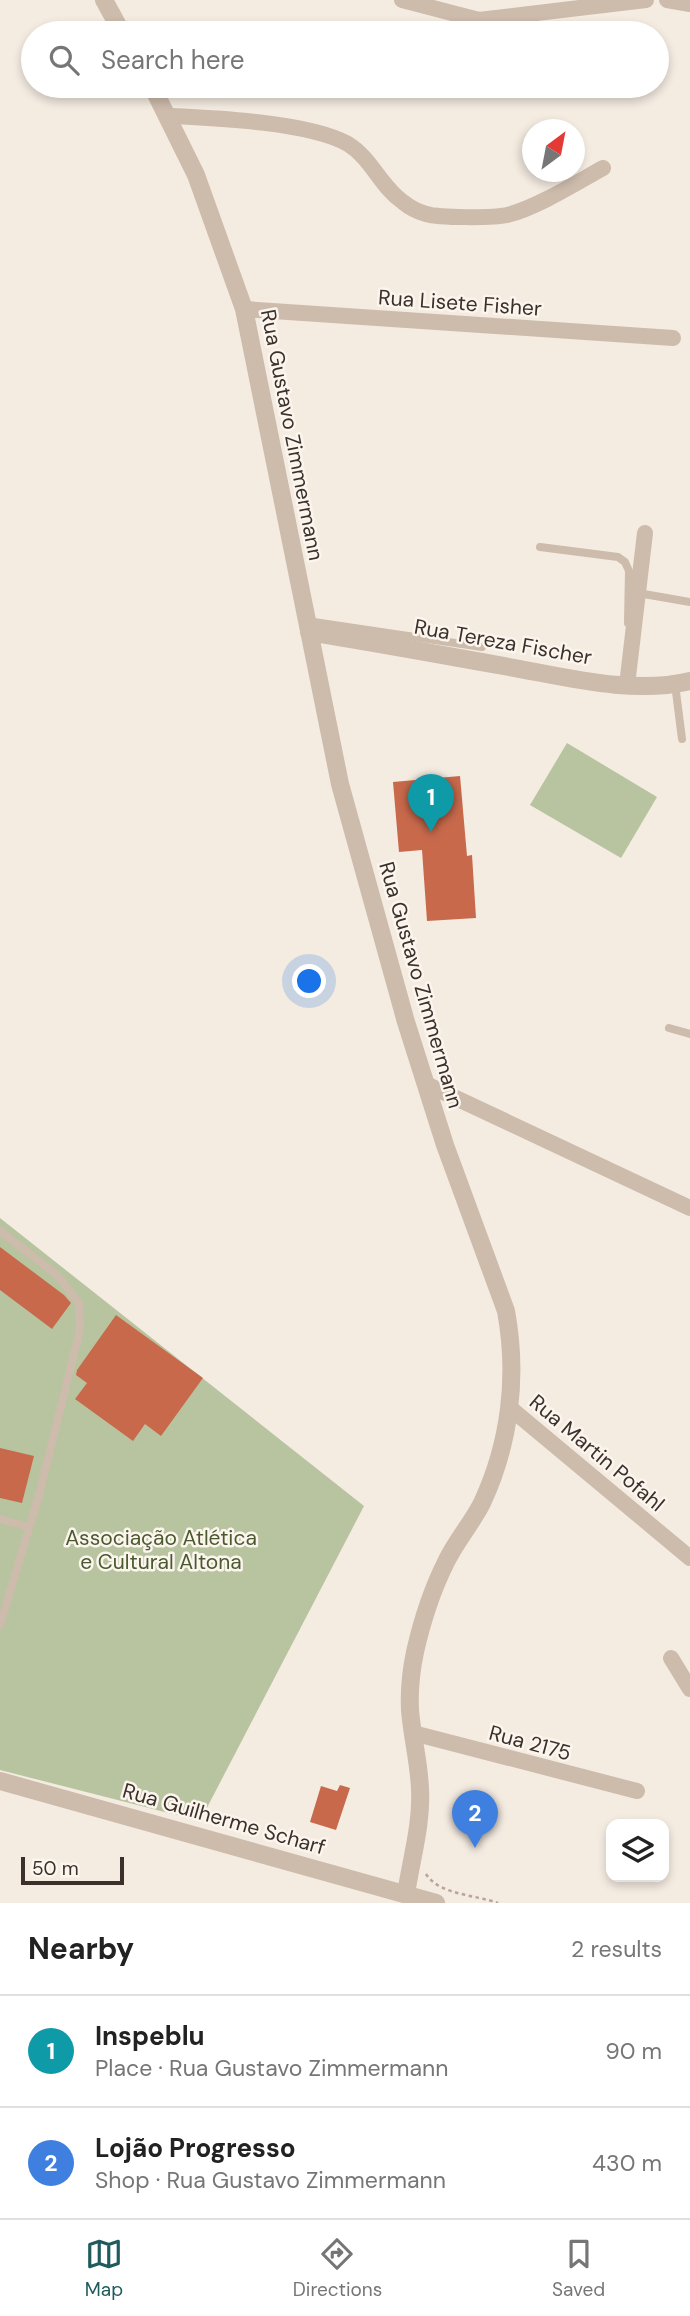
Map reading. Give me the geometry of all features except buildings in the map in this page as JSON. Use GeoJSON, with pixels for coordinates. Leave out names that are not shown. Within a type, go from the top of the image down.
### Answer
{"type":"FeatureCollection","features":[{"type":"Feature","properties":{"kind":"street"},"geometry":{"type":"LineString","coordinates":[[104,0],[115,21]]}},
{"type":"Feature","properties":{"kind":"street"},"geometry":{"type":"LineString","coordinates":[[402,0],[480,20],[646,0]]}},
{"type":"Feature","properties":{"kind":"street"},"geometry":{"type":"LineString","coordinates":[[667,0],[690,4]]}},
{"type":"Feature","properties":{"kind":"street","name":"Rua Gustavo Zimmermann"},"geometry":{"type":"LineString","coordinates":[[159,98],[196,175],[244,309],[340,784],[396,988],[445,1145],[506,1311],[512,1355],[510,1408],[496,1465],[481,1504],[446,1562],[427,1608],[409,1688],[420,1789],[419,1816],[406,1894]]}},
{"type":"Feature","properties":{"kind":"street"},"geometry":{"type":"LineString","coordinates":[[169,116],[259,123],[325,134],[349,145],[396,196],[427,214],[506,215],[557,194],[603,168]]}},
{"type":"Feature","properties":{"kind":"street","name":"Rua Lisete Fisher"},"geometry":{"type":"LineString","coordinates":[[244,309],[673,338]]}},
{"type":"Feature","properties":{"kind":"street"},"geometry":{"type":"LineString","coordinates":[[627,685],[645,533]]}},
{"type":"Feature","properties":{"kind":"street","name":"Rua Tereza Fischer"},"geometry":{"type":"LineString","coordinates":[[308,627],[572,678],[627,685],[683,683]]}},
{"type":"Feature","properties":{"kind":"street"},"geometry":{"type":"LineString","coordinates":[[426,1084],[690,1208]]}},
{"type":"Feature","properties":{"kind":"street","name":"Rua Martin Pofahl"},"geometry":{"type":"LineString","coordinates":[[510,1408],[690,1558]]}},
{"type":"Feature","properties":{"kind":"street"},"geometry":{"type":"LineString","coordinates":[[671,1658],[690,1689]]}},
{"type":"Feature","properties":{"kind":"street","name":"Rua 2175"},"geometry":{"type":"LineString","coordinates":[[414,1733],[637,1791]]}},
{"type":"Feature","properties":{"kind":"street","name":"Rua Guilherme Scharf"},"geometry":{"type":"LineString","coordinates":[[0,1781],[436,1903]]}},
{"type":"Feature","properties":{"kind":"lane"},"geometry":{"type":"LineString","coordinates":[[540,547],[618,557],[625,562],[629,571],[628,622],[633,635]]}},
{"type":"Feature","properties":{"kind":"lane"},"geometry":{"type":"LineString","coordinates":[[638,593],[690,602]]}},
{"type":"Feature","properties":{"kind":"lane"},"geometry":{"type":"LineString","coordinates":[[308,627],[482,647]]}},
{"type":"Feature","properties":{"kind":"lane"},"geometry":{"type":"LineString","coordinates":[[682,739],[683,683]]}},
{"type":"Feature","properties":{"kind":"lane"},"geometry":{"type":"LineString","coordinates":[[669,1028],[690,1034]]}},
{"type":"Feature","properties":{"kind":"lane"},"geometry":{"type":"LineString","coordinates":[[0,1231],[57,1276],[79,1303],[79,1329],[55,1433],[0,1625]]}},
{"type":"Feature","properties":{"kind":"lane"},"geometry":{"type":"LineString","coordinates":[[0,1519],[29,1527]]}},
{"type":"Feature","properties":{"kind":"path"},"geometry":{"type":"LineString","coordinates":[[412,1855],[422,1858],[428,1879],[446,1888],[498,1903]]}},
{"type":"Feature","properties":{"kind":"green space"},"geometry":{"type":"Polygon","coordinates":[[[567,743],[657,797],[621,858],[530,805],[567,743]]]}},
{"type":"Feature","properties":{"kind":"green space","name":"Associação Atlética e Cultural Altona"},"geometry":{"type":"Polygon","coordinates":[[[0,1218],[364,1506],[200,1821],[0,1770],[0,1218]]]}},
{"type":"Feature","properties":{"kind":"place","name":"Inspeblu"},"geometry":{"type":"Point","coordinates":[431,832]}},
{"type":"Feature","properties":{"kind":"place","name":"Lojão Progresso"},"geometry":{"type":"Point","coordinates":[475,1848]}}]}
